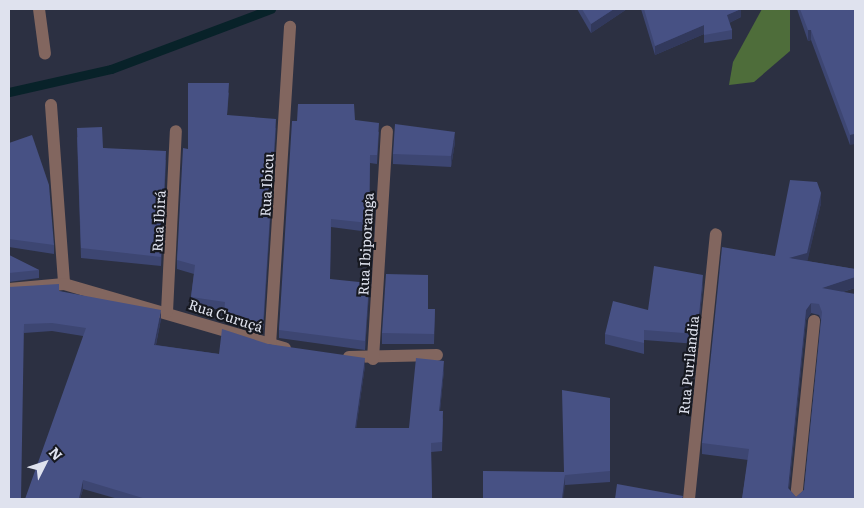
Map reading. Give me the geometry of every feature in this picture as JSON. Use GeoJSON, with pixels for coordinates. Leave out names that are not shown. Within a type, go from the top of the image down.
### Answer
{"type":"FeatureCollection","features":[{"type":"Feature","properties":{"kind":"street"},"geometry":{"type":"LineString","coordinates":[[39,9],[45,54]]}},
{"type":"Feature","properties":{"kind":"street","name":"Rua Ibicu"},"geometry":{"type":"LineString","coordinates":[[270,345],[290,27]]}},
{"type":"Feature","properties":{"kind":"street"},"geometry":{"type":"LineString","coordinates":[[51,105],[64,284]]}},
{"type":"Feature","properties":{"kind":"street","name":"Rua Ibirá"},"geometry":{"type":"LineString","coordinates":[[167,312],[176,131]]}},
{"type":"Feature","properties":{"kind":"street","name":"Rua Ibiporanga"},"geometry":{"type":"LineString","coordinates":[[373,359],[387,131]]}},
{"type":"Feature","properties":{"kind":"street","name":"Rua Purilandia"},"geometry":{"type":"LineString","coordinates":[[688,499],[716,234]]}},
{"type":"Feature","properties":{"kind":"street","name":"Rua Curuçá"},"geometry":{"type":"LineString","coordinates":[[9,288],[64,284],[167,312],[270,345],[302,351]]}},
{"type":"Feature","properties":{"kind":"street"},"geometry":{"type":"LineString","coordinates":[[796,499],[814,321]]}},
{"type":"Feature","properties":{"kind":"street"},"geometry":{"type":"LineString","coordinates":[[337,356],[373,359],[437,355]]}},
{"type":"Feature","properties":{"kind":"green space"},"geometry":{"type":"Polygon","coordinates":[[[762,9],[790,9],[790,51],[754,82],[729,85],[733,62],[762,9]]]}},
{"type":"Feature","properties":{"kind":"building"},"geometry":{"type":"Polygon","coordinates":[[[582,9],[614,9],[591,24],[582,9]]]}},
{"type":"Feature","properties":{"kind":"building"},"geometry":{"type":"Polygon","coordinates":[[[644,9],[741,9],[727,15],[732,30],[704,35],[704,25],[655,46],[644,9]]]}},
{"type":"Feature","properties":{"kind":"building"},"geometry":{"type":"Polygon","coordinates":[[[800,9],[855,9],[855,134],[850,135],[811,30],[808,30],[800,9]]]}},
{"type":"Feature","properties":{"kind":"building"},"geometry":{"type":"Polygon","coordinates":[[[188,83],[229,83],[227,115],[276,119],[263,325],[224,312],[225,302],[191,297],[195,265],[177,260],[183,148],[188,149],[188,83]]]}},
{"type":"Feature","properties":{"kind":"building"},"geometry":{"type":"Polygon","coordinates":[[[298,104],[354,104],[355,120],[379,123],[377,155],[370,155],[369,223],[331,219],[330,279],[369,283],[365,341],[279,330],[292,121],[297,121],[298,104]]]}},
{"type":"Feature","properties":{"kind":"building"},"geometry":{"type":"Polygon","coordinates":[[[395,124],[455,132],[451,156],[393,154],[395,124]]]}},
{"type":"Feature","properties":{"kind":"building"},"geometry":{"type":"Polygon","coordinates":[[[102,127],[103,148],[166,151],[161,257],[81,248],[77,128],[102,127]]]}},
{"type":"Feature","properties":{"kind":"building"},"geometry":{"type":"Polygon","coordinates":[[[32,135],[49,185],[54,245],[9,239],[9,143],[32,135]]]}},
{"type":"Feature","properties":{"kind":"building"},"geometry":{"type":"Polygon","coordinates":[[[790,180],[817,182],[821,193],[807,253],[789,258],[855,269],[855,277],[822,288],[855,294],[855,499],[742,499],[749,449],[702,443],[722,247],[775,256],[790,180]],[[811,303],[806,310],[788,488],[796,497],[804,490],[822,312],[819,304],[811,303]]]}},
{"type":"Feature","properties":{"kind":"building"},"geometry":{"type":"Polygon","coordinates":[[[9,255],[39,270],[9,273],[9,255]]]}},
{"type":"Feature","properties":{"kind":"building"},"geometry":{"type":"Polygon","coordinates":[[[654,266],[703,275],[697,334],[644,330],[644,343],[605,334],[613,301],[648,310],[654,266]]]}},
{"type":"Feature","properties":{"kind":"building"},"geometry":{"type":"Polygon","coordinates":[[[386,274],[428,275],[428,309],[435,309],[434,334],[382,333],[386,274]]]}},
{"type":"Feature","properties":{"kind":"building"},"geometry":{"type":"Polygon","coordinates":[[[59,284],[59,291],[161,310],[154,345],[219,354],[222,329],[268,344],[365,358],[355,428],[409,428],[416,358],[444,361],[439,411],[443,411],[442,442],[431,443],[432,499],[146,499],[83,480],[79,499],[25,499],[86,328],[52,323],[24,324],[21,499],[9,499],[9,287],[59,284]]]}},
{"type":"Feature","properties":{"kind":"building"},"geometry":{"type":"Polygon","coordinates":[[[562,390],[610,398],[610,471],[565,475],[562,499],[483,499],[483,471],[564,472],[562,390]]]}},
{"type":"Feature","properties":{"kind":"building"},"geometry":{"type":"Polygon","coordinates":[[[617,484],[683,496],[682,499],[615,499],[617,484]]]}},
{"type":"Feature","properties":{"kind":"waterway"},"geometry":{"type":"LineString","coordinates":[[9,92],[111,69],[271,9]]}}]}
